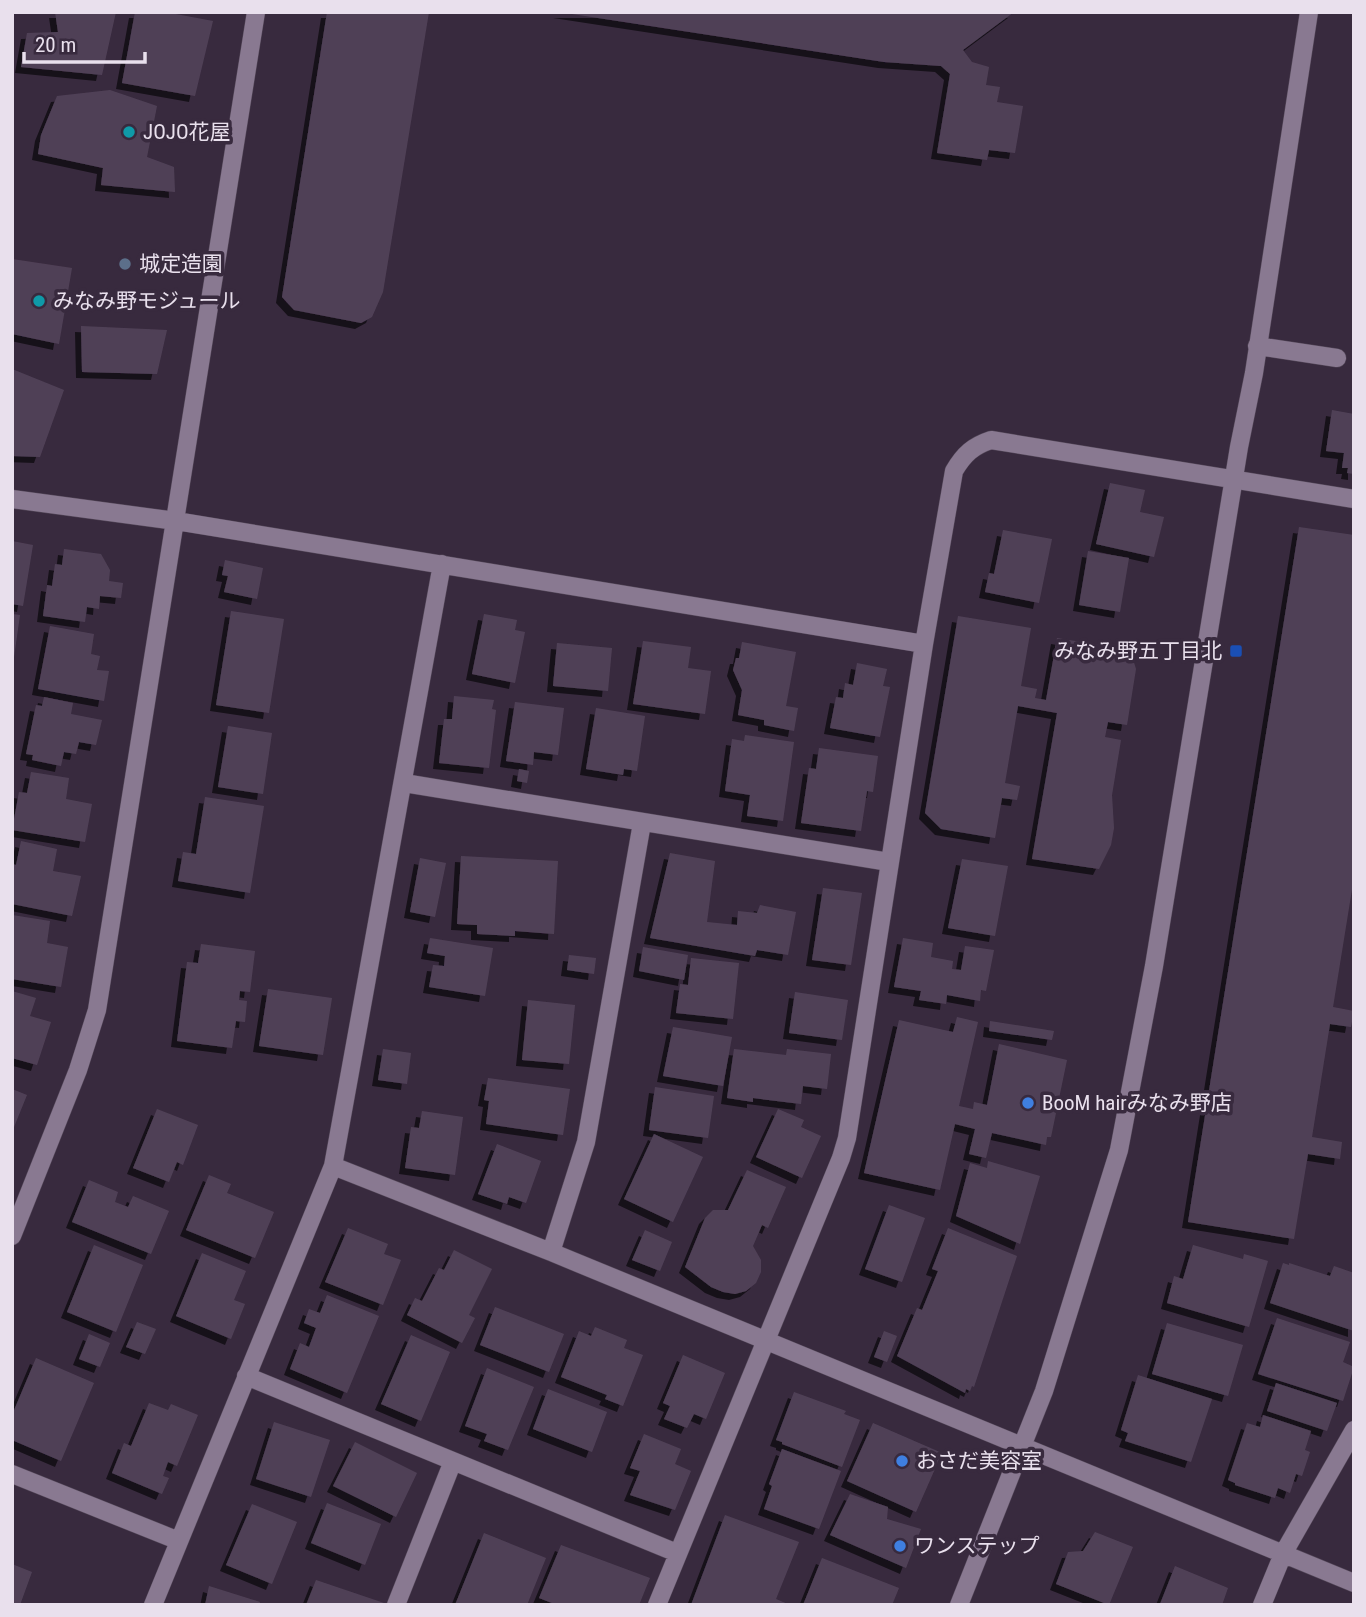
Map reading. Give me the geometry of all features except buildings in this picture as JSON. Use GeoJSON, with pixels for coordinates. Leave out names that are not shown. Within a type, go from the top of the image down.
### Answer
{"type":"FeatureCollection","features":[{"type":"Feature","properties":{"kind":"street"},"geometry":{"type":"LineString","coordinates":[[12,1236],[78,1070],[97,1010],[256,12]]}},
{"type":"Feature","properties":{"kind":"street"},"geometry":{"type":"LineString","coordinates":[[959,1605],[1049,1378],[1119,1150],[1154,966],[1257,346],[1309,12]]}},
{"type":"Feature","properties":{"kind":"street"},"geometry":{"type":"LineString","coordinates":[[1257,346],[1337,358]]}},
{"type":"Feature","properties":{"kind":"street"},"geometry":{"type":"LineString","coordinates":[[657,1605],[847,1138],[924,644],[954,471],[963,456],[976,445],[991,440],[1354,499]]}},
{"type":"Feature","properties":{"kind":"street"},"geometry":{"type":"LineString","coordinates":[[12,499],[176,521],[924,644]]}},
{"type":"Feature","properties":{"kind":"street"},"geometry":{"type":"LineString","coordinates":[[153,1605],[333,1166],[442,564]]}},
{"type":"Feature","properties":{"kind":"street"},"geometry":{"type":"LineString","coordinates":[[404,783],[890,862]]}},
{"type":"Feature","properties":{"kind":"street"},"geometry":{"type":"LineString","coordinates":[[551,1252],[586,1142],[642,823]]}},
{"type":"Feature","properties":{"kind":"street"},"geometry":{"type":"LineString","coordinates":[[333,1166],[551,1252],[1354,1583]]}},
{"type":"Feature","properties":{"kind":"street"},"geometry":{"type":"LineString","coordinates":[[246,1376],[677,1553]]}},
{"type":"Feature","properties":{"kind":"street"},"geometry":{"type":"LineString","coordinates":[[1262,1605],[1283,1554],[1354,1430]]}},
{"type":"Feature","properties":{"kind":"street"},"geometry":{"type":"LineString","coordinates":[[396,1605],[453,1461]]}},
{"type":"Feature","properties":{"kind":"street"},"geometry":{"type":"LineString","coordinates":[[12,1474],[179,1541]]}},
{"type":"Feature","properties":{"kind":"place","name":"JOJO花屋"},"geometry":{"type":"Point","coordinates":[129,132]}},
{"type":"Feature","properties":{"kind":"place","name":"城定造園"},"geometry":{"type":"Point","coordinates":[125,264]}},
{"type":"Feature","properties":{"kind":"place","name":"みなみ野モジュール"},"geometry":{"type":"Point","coordinates":[39,301]}},
{"type":"Feature","properties":{"kind":"place","name":"みなみ野五丁目北"},"geometry":{"type":"Point","coordinates":[1236,651]}},
{"type":"Feature","properties":{"kind":"place","name":"BooM hairみなみ野店"},"geometry":{"type":"Point","coordinates":[1028,1103]}},
{"type":"Feature","properties":{"kind":"place","name":"おさだ美容室"},"geometry":{"type":"Point","coordinates":[902,1461]}},
{"type":"Feature","properties":{"kind":"place","name":"ワンステップ"},"geometry":{"type":"Point","coordinates":[900,1546]}}]}
